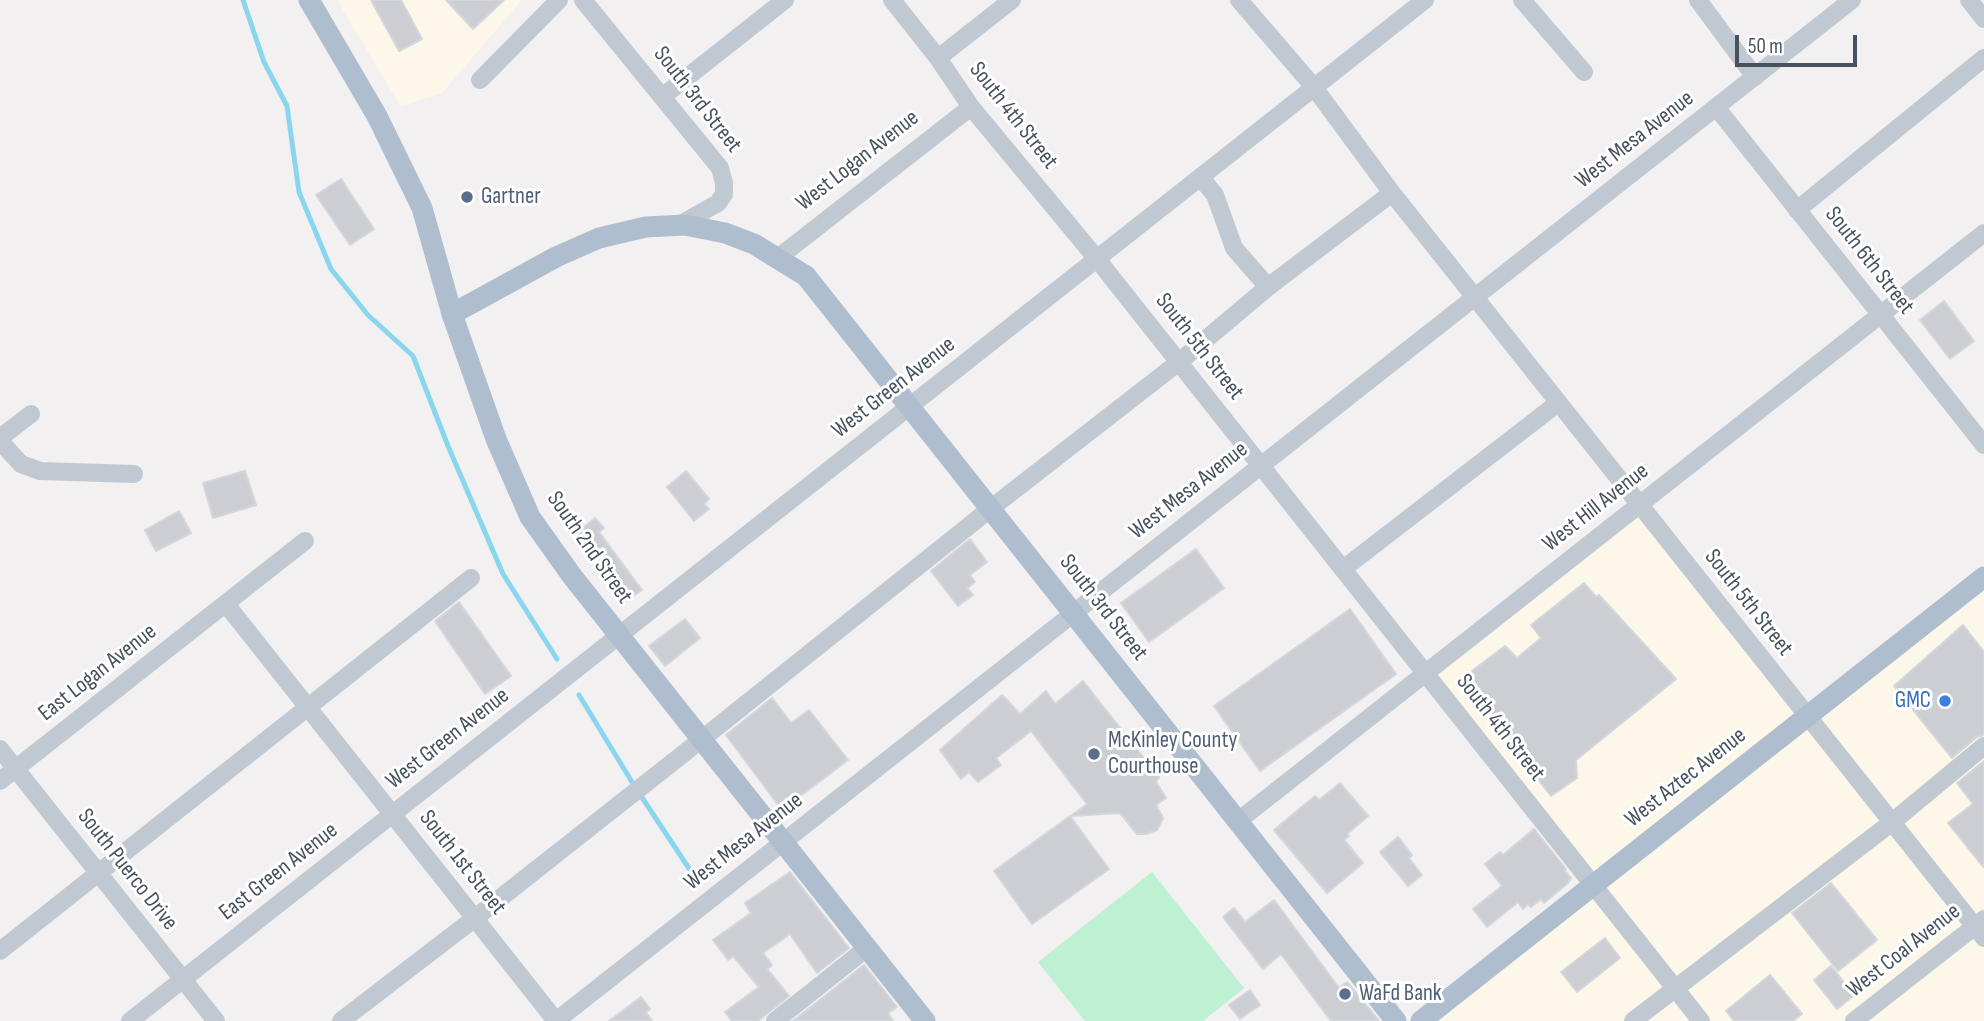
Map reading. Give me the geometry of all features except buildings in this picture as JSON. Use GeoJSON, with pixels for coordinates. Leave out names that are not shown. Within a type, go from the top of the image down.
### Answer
{"type":"FeatureCollection","features":[{"type":"Feature","properties":{"kind":"main road","name":"South 2nd Street"},"geometry":{"type":"LineString","coordinates":[[309,0],[377,116],[422,208],[452,314],[496,439],[530,517],[572,576],[925,1021]]}},
{"type":"Feature","properties":{"kind":"main road"},"geometry":{"type":"LineString","coordinates":[[452,314],[556,257],[599,238],[646,227],[679,225]]}},
{"type":"Feature","properties":{"kind":"main road","name":"South 3rd Street"},"geometry":{"type":"LineString","coordinates":[[679,225],[725,233],[754,244],[806,276],[1396,1021]]}},
{"type":"Feature","properties":{"kind":"main road","name":"West Aztec Avenue"},"geometry":{"type":"LineString","coordinates":[[1420,1021],[1984,577]]}},
{"type":"Feature","properties":{"kind":"street"},"geometry":{"type":"LineString","coordinates":[[480,80],[559,0]]}},
{"type":"Feature","properties":{"kind":"street","name":"South 3rd Street"},"geometry":{"type":"LineString","coordinates":[[583,0],[720,168],[724,194],[718,203],[679,225]]}},
{"type":"Feature","properties":{"kind":"street"},"geometry":{"type":"LineString","coordinates":[[662,97],[785,0]]}},
{"type":"Feature","properties":{"kind":"street","name":"South 4th Street"},"geometry":{"type":"LineString","coordinates":[[892,0],[938,58],[971,107],[1097,259]]}},
{"type":"Feature","properties":{"kind":"street"},"geometry":{"type":"LineString","coordinates":[[938,58],[1012,0]]}},
{"type":"Feature","properties":{"kind":"street"},"geometry":{"type":"LineString","coordinates":[[1239,0],[1313,86],[1392,193],[1475,298]]}},
{"type":"Feature","properties":{"kind":"street","name":"West Green Avenue"},"geometry":{"type":"LineString","coordinates":[[392,814],[1425,0]]}},
{"type":"Feature","properties":{"kind":"street"},"geometry":{"type":"LineString","coordinates":[[1522,0],[1584,72]]}},
{"type":"Feature","properties":{"kind":"street"},"geometry":{"type":"LineString","coordinates":[[1698,0],[1755,77]]}},
{"type":"Feature","properties":{"kind":"street","name":"West Mesa Avenue"},"geometry":{"type":"LineString","coordinates":[[556,1021],[1852,0]]}},
{"type":"Feature","properties":{"kind":"street"},"geometry":{"type":"LineString","coordinates":[[1969,0],[1984,19]]}},
{"type":"Feature","properties":{"kind":"street"},"geometry":{"type":"LineString","coordinates":[[1797,210],[1984,58]]}},
{"type":"Feature","properties":{"kind":"street","name":"West Logan Avenue"},"geometry":{"type":"LineString","coordinates":[[779,257],[971,107]]}},
{"type":"Feature","properties":{"kind":"street","name":"South 6th Street"},"geometry":{"type":"LineString","coordinates":[[1716,107],[1984,446]]}},
{"type":"Feature","properties":{"kind":"street"},"geometry":{"type":"LineString","coordinates":[[1201,177],[1214,195],[1234,248],[1268,287]]}},
{"type":"Feature","properties":{"kind":"street"},"geometry":{"type":"LineString","coordinates":[[341,1021],[1179,362],[1268,287],[1392,193]]}},
{"type":"Feature","properties":{"kind":"street","name":"West Hill Avenue"},"geometry":{"type":"LineString","coordinates":[[1238,821],[1984,233]]}},
{"type":"Feature","properties":{"kind":"street","name":"South 5th Street"},"geometry":{"type":"LineString","coordinates":[[1097,259],[1261,466]]}},
{"type":"Feature","properties":{"kind":"street","name":"South 5th Street"},"geometry":{"type":"LineString","coordinates":[[1475,298],[1891,823],[1981,928]]}},
{"type":"Feature","properties":{"kind":"street"},"geometry":{"type":"LineString","coordinates":[[1343,569],[1558,403]]}},
{"type":"Feature","properties":{"kind":"street"},"geometry":{"type":"LineString","coordinates":[[31,415],[0,439],[21,464],[40,471],[134,474]]}},
{"type":"Feature","properties":{"kind":"street","name":"South 4th Street"},"geometry":{"type":"LineString","coordinates":[[1261,466],[1701,1021]]}},
{"type":"Feature","properties":{"kind":"street","name":"East Logan Avenue"},"geometry":{"type":"LineString","coordinates":[[0,781],[305,541]]}},
{"type":"Feature","properties":{"kind":"street"},"geometry":{"type":"LineString","coordinates":[[0,951],[471,578]]}},
{"type":"Feature","properties":{"kind":"street","name":"South 1st Street"},"geometry":{"type":"LineString","coordinates":[[226,604],[556,1021]]}},
{"type":"Feature","properties":{"kind":"street"},"geometry":{"type":"LineString","coordinates":[[1633,1021],[1891,823],[1984,746]]}},
{"type":"Feature","properties":{"kind":"street","name":"South Puerco Drive"},"geometry":{"type":"LineString","coordinates":[[0,749],[216,1021]]}},
{"type":"Feature","properties":{"kind":"street","name":"East Green Avenue"},"geometry":{"type":"LineString","coordinates":[[131,1021],[392,814]]}},
{"type":"Feature","properties":{"kind":"street","name":"West Coal Avenue"},"geometry":{"type":"LineString","coordinates":[[1854,1021],[1981,928]]}},
{"type":"Feature","properties":{"kind":"street"},"geometry":{"type":"LineString","coordinates":[[775,1021],[867,948]]}},
{"type":"Feature","properties":{"kind":"shaded area"},"geometry":{"type":"Polygon","coordinates":[[[337,0],[522,0],[442,93],[401,107],[337,0]]]}},
{"type":"Feature","properties":{"kind":"shaded area"},"geometry":{"type":"Polygon","coordinates":[[[1639,505],[1806,716],[1984,577],[1984,1021],[1420,1021],[1593,885],[1426,673],[1639,505]]]}},
{"type":"Feature","properties":{"kind":"green space"},"geometry":{"type":"Polygon","coordinates":[[[1152,872],[1244,988],[1203,1021],[1085,1021],[1038,962],[1152,872]]]}},
{"type":"Feature","properties":{"kind":"waterway"},"geometry":{"type":"LineString","coordinates":[[243,0],[264,62],[287,106],[299,192],[331,269],[368,315],[413,356],[503,574],[557,659]]}},
{"type":"Feature","properties":{"kind":"waterway"},"geometry":{"type":"LineString","coordinates":[[579,695],[632,782]]}},
{"type":"Feature","properties":{"kind":"waterway"},"geometry":{"type":"LineString","coordinates":[[641,796],[698,882]]}},
{"type":"Feature","properties":{"kind":"place","name":"Gartner"},"geometry":{"type":"Point","coordinates":[467,197]}},
{"type":"Feature","properties":{"kind":"place","name":"GMC"},"geometry":{"type":"Point","coordinates":[1945,701]}},
{"type":"Feature","properties":{"kind":"place","name":"McKinley County Courthouse"},"geometry":{"type":"Point","coordinates":[1094,754]}},
{"type":"Feature","properties":{"kind":"place","name":"WaFd Bank"},"geometry":{"type":"Point","coordinates":[1345,994]}}]}
